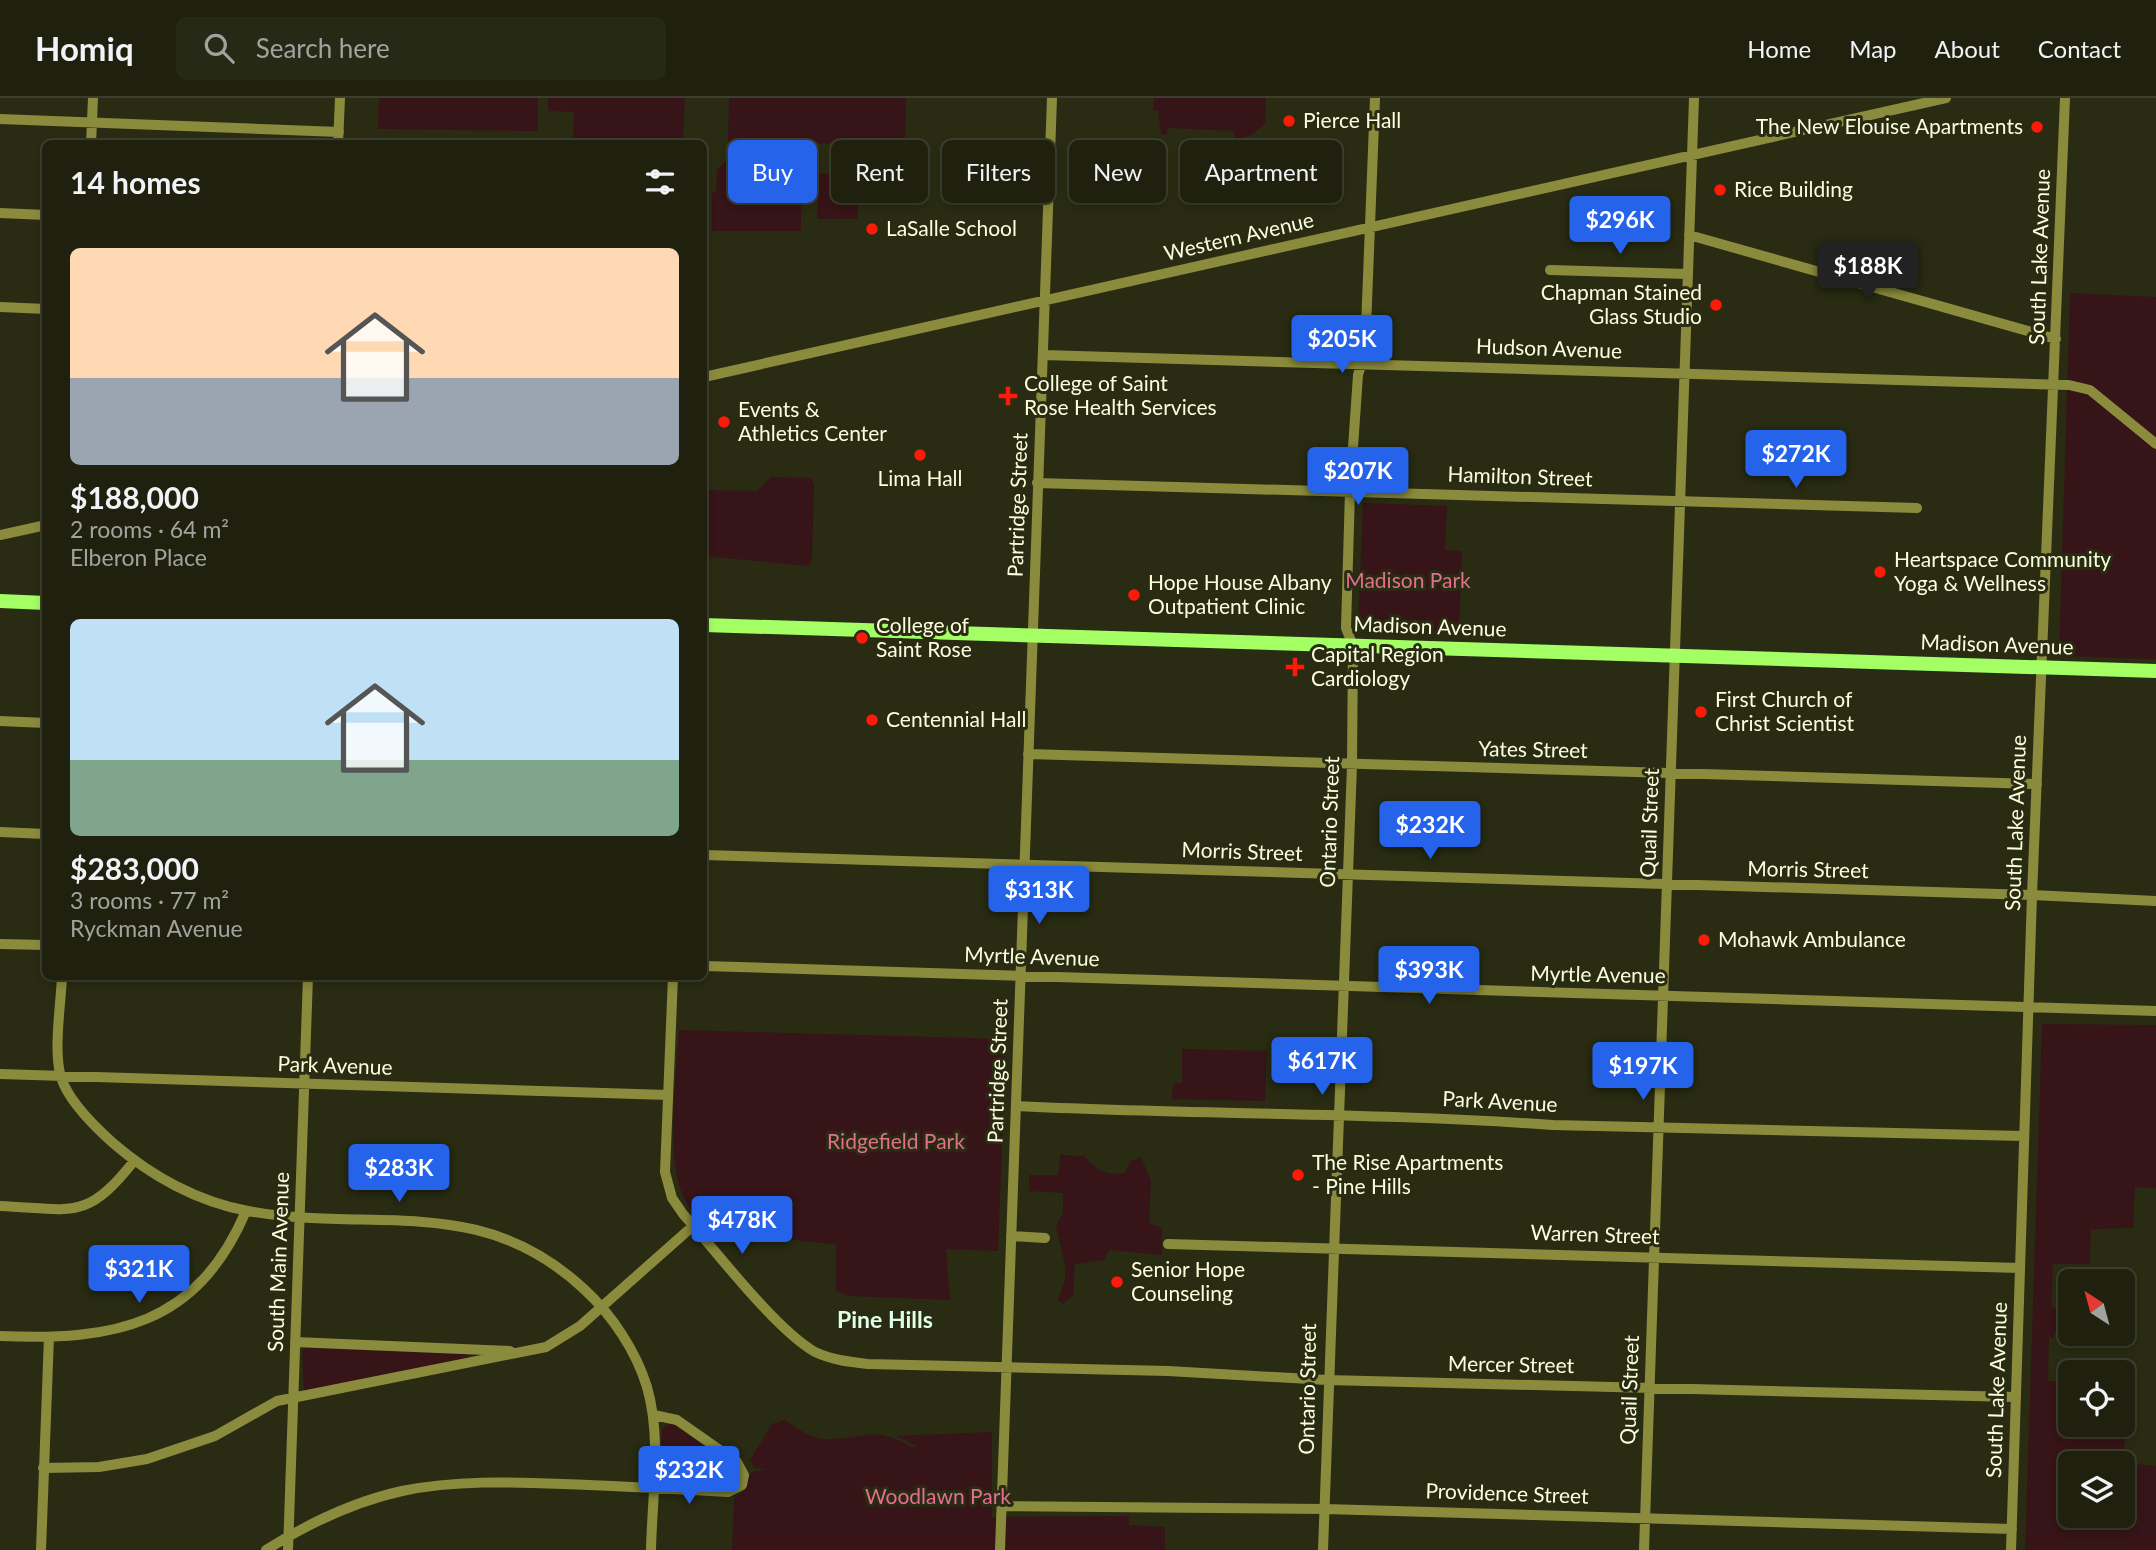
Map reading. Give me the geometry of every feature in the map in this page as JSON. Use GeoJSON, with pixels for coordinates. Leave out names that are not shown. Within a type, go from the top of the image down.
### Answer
{"type":"FeatureCollection","features":[{"type":"Feature","properties":{"kind":"main road"},"geometry":{"type":"LineString","coordinates":[[0,601],[42,603]]}},
{"type":"Feature","properties":{"kind":"main road","name":"Madison Avenue"},"geometry":{"type":"LineString","coordinates":[[707,625],[2156,671]]}},
{"type":"Feature","properties":{"kind":"street"},"geometry":{"type":"LineString","coordinates":[[91,140],[93,98]]}},
{"type":"Feature","properties":{"kind":"street"},"geometry":{"type":"LineString","coordinates":[[0,119],[92,122],[338,138],[340,98]]}},
{"type":"Feature","properties":{"kind":"street","name":"Partridge Street"},"geometry":{"type":"LineString","coordinates":[[1000,1550],[1052,98]]}},
{"type":"Feature","properties":{"kind":"street","name":"Ontario Street"},"geometry":{"type":"LineString","coordinates":[[1323,1550],[1341,988],[1349,874],[1352,765],[1353,646],[1346,628],[1350,491],[1357,375],[1365,353],[1375,98]]}},
{"type":"Feature","properties":{"kind":"street","name":"Quail Street"},"geometry":{"type":"LineString","coordinates":[[1644,1550],[1694,98]]}},
{"type":"Feature","properties":{"kind":"street","name":"Western Avenue"},"geometry":{"type":"LineString","coordinates":[[707,376],[1946,98]]}},
{"type":"Feature","properties":{"kind":"street","name":"South Lake Avenue"},"geometry":{"type":"LineString","coordinates":[[2011,1550],[2023,1136],[2065,98]]}},
{"type":"Feature","properties":{"kind":"street"},"geometry":{"type":"LineString","coordinates":[[0,213],[42,215]]}},
{"type":"Feature","properties":{"kind":"street"},"geometry":{"type":"LineString","coordinates":[[1689,235],[2056,339]]}},
{"type":"Feature","properties":{"kind":"street"},"geometry":{"type":"LineString","coordinates":[[1550,270],[1688,274]]}},
{"type":"Feature","properties":{"kind":"street"},"geometry":{"type":"LineString","coordinates":[[0,307],[42,309]]}},
{"type":"Feature","properties":{"kind":"street","name":"Hudson Avenue"},"geometry":{"type":"LineString","coordinates":[[1043,355],[1132,360],[1362,363],[2054,384],[2090,390],[2156,444]]}},
{"type":"Feature","properties":{"kind":"street","name":"Hamilton Street"},"geometry":{"type":"LineString","coordinates":[[1037,484],[1917,508]]}},
{"type":"Feature","properties":{"kind":"street"},"geometry":{"type":"LineString","coordinates":[[0,535],[42,526]]}},
{"type":"Feature","properties":{"kind":"street"},"geometry":{"type":"LineString","coordinates":[[0,722],[42,723]]}},
{"type":"Feature","properties":{"kind":"street","name":"Yates Street"},"geometry":{"type":"LineString","coordinates":[[1028,754],[2037,784]]}},
{"type":"Feature","properties":{"kind":"street"},"geometry":{"type":"LineString","coordinates":[[0,832],[42,834]]}},
{"type":"Feature","properties":{"kind":"street","name":"Morris Street"},"geometry":{"type":"LineString","coordinates":[[707,855],[2156,901]]}},
{"type":"Feature","properties":{"kind":"street"},"geometry":{"type":"LineString","coordinates":[[0,944],[42,945]]}},
{"type":"Feature","properties":{"kind":"street","name":"Myrtle Avenue"},"geometry":{"type":"LineString","coordinates":[[707,967],[2156,1011]]}},
{"type":"Feature","properties":{"kind":"street"},"geometry":{"type":"LineString","coordinates":[[62,980],[60,1075],[71,1095],[96,1126],[134,1161],[192,1193],[246,1211],[300,1217],[431,1221],[500,1236],[548,1260],[602,1307],[638,1363],[654,1415],[650,1550]]}},
{"type":"Feature","properties":{"kind":"street","name":"South Main Avenue"},"geometry":{"type":"LineString","coordinates":[[288,1550],[308,980]]}},
{"type":"Feature","properties":{"kind":"street","name":"Mercer Street"},"geometry":{"type":"LineString","coordinates":[[673,980],[666,1179],[675,1203],[783,1326],[818,1353],[835,1359],[868,1364],[1007,1366],[1327,1380],[2015,1397]]}},
{"type":"Feature","properties":{"kind":"street","name":"Park Avenue"},"geometry":{"type":"LineString","coordinates":[[0,1074],[668,1095]]}},
{"type":"Feature","properties":{"kind":"street","name":"Park Avenue"},"geometry":{"type":"LineString","coordinates":[[1016,1106],[2023,1136]]}},
{"type":"Feature","properties":{"kind":"street"},"geometry":{"type":"LineString","coordinates":[[0,1206],[73,1208],[90,1205],[109,1192],[134,1161]]}},
{"type":"Feature","properties":{"kind":"street"},"geometry":{"type":"LineString","coordinates":[[0,1336],[108,1333],[143,1320],[171,1305],[214,1267],[233,1239],[246,1211]]}},
{"type":"Feature","properties":{"kind":"street"},"geometry":{"type":"LineString","coordinates":[[43,1468],[100,1467],[163,1455],[227,1430],[274,1402],[523,1352],[564,1338],[693,1226]]}},
{"type":"Feature","properties":{"kind":"street"},"geometry":{"type":"LineString","coordinates":[[1012,1237],[1045,1238]]}},
{"type":"Feature","properties":{"kind":"street","name":"Warren Street"},"geometry":{"type":"LineString","coordinates":[[1168,1244],[1332,1246],[2020,1268]]}},
{"type":"Feature","properties":{"kind":"street"},"geometry":{"type":"LineString","coordinates":[[41,1550],[48,1336]]}},
{"type":"Feature","properties":{"kind":"street"},"geometry":{"type":"LineString","coordinates":[[295,1342],[523,1352]]}},
{"type":"Feature","properties":{"kind":"street"},"geometry":{"type":"LineString","coordinates":[[265,1550],[288,1535],[353,1505],[436,1486],[518,1482],[728,1492],[739,1487],[744,1477],[737,1462],[677,1420],[654,1415]]}},
{"type":"Feature","properties":{"kind":"street","name":"Providence Street"},"geometry":{"type":"LineString","coordinates":[[1001,1506],[1325,1508],[2012,1529]]}},
{"type":"Feature","properties":{"kind":"green space"},"geometry":{"type":"Polygon","coordinates":[[[379,98],[538,98],[538,131],[378,129],[379,98]]]}},
{"type":"Feature","properties":{"kind":"green space"},"geometry":{"type":"Polygon","coordinates":[[[548,98],[685,98],[683,140],[573,140],[574,112],[548,111],[548,98]]]}},
{"type":"Feature","properties":{"kind":"green space"},"geometry":{"type":"Polygon","coordinates":[[[729,98],[906,98],[905,140],[831,140],[831,144],[817,144],[817,140],[728,140],[729,98]]]}},
{"type":"Feature","properties":{"kind":"green space"},"geometry":{"type":"Polygon","coordinates":[[[1154,98],[1266,98],[1265,123],[1252,135],[1234,140],[1234,131],[1168,128],[1166,135],[1161,134],[1158,111],[1153,111],[1154,98]]]}},
{"type":"Feature","properties":{"kind":"green space"},"geometry":{"type":"Polygon","coordinates":[[[728,161],[728,203],[801,203],[801,231],[712,231],[712,193],[716,192],[717,169],[728,161]]]}},
{"type":"Feature","properties":{"kind":"green space"},"geometry":{"type":"Polygon","coordinates":[[[818,173],[831,173],[831,203],[858,203],[858,219],[817,219],[818,173]]]}},
{"type":"Feature","properties":{"kind":"green space"},"geometry":{"type":"Polygon","coordinates":[[[2070,293],[2156,297],[2156,659],[2059,656],[2070,293]]]}},
{"type":"Feature","properties":{"kind":"green space"},"geometry":{"type":"Polygon","coordinates":[[[771,477],[811,478],[814,486],[812,560],[808,566],[707,556],[707,490],[757,491],[771,477]]]}},
{"type":"Feature","properties":{"kind":"green space","name":"Madison Park"},"geometry":{"type":"Polygon","coordinates":[[[1363,503],[1447,506],[1445,550],[1462,551],[1459,632],[1358,628],[1363,503]]]}},
{"type":"Feature","properties":{"kind":"green space"},"geometry":{"type":"Polygon","coordinates":[[[2042,1024],[2156,1025],[2156,1188],[2135,1187],[2133,1228],[2091,1229],[2090,1264],[2053,1264],[2051,1307],[2057,1308],[2058,1333],[2054,1333],[2053,1338],[2049,1337],[2048,1381],[2058,1381],[2058,1437],[2125,1437],[2124,1451],[2058,1451],[2058,1528],[2135,1528],[2135,1464],[2156,1466],[2156,1550],[2025,1550],[2042,1024]]]}},
{"type":"Feature","properties":{"kind":"green space","name":"Ridgefield Park"},"geometry":{"type":"Polygon","coordinates":[[[679,1030],[1006,1039],[998,1251],[946,1249],[950,1300],[848,1296],[836,1291],[836,1245],[723,1227],[695,1213],[684,1198],[677,1178],[674,1154],[674,1099],[679,1030]]]}},
{"type":"Feature","properties":{"kind":"green space"},"geometry":{"type":"Polygon","coordinates":[[[1182,1049],[1267,1051],[1265,1101],[1172,1099],[1173,1083],[1182,1083],[1182,1049]]]}},
{"type":"Feature","properties":{"kind":"green space"},"geometry":{"type":"Polygon","coordinates":[[[1060,1155],[1084,1156],[1097,1168],[1112,1174],[1125,1173],[1130,1162],[1141,1157],[1151,1181],[1149,1223],[1162,1228],[1162,1255],[1109,1250],[1104,1260],[1075,1264],[1073,1295],[1063,1304],[1058,1300],[1065,1280],[1065,1265],[1056,1226],[1063,1213],[1063,1193],[1029,1191],[1029,1175],[1058,1175],[1060,1155]]]}},
{"type":"Feature","properties":{"kind":"green space"},"geometry":{"type":"Polygon","coordinates":[[[306,1348],[467,1354],[469,1358],[304,1391],[302,1351],[306,1348]]]}},
{"type":"Feature","properties":{"kind":"green space","name":"Woodlawn Park"},"geometry":{"type":"Polygon","coordinates":[[[785,1420],[814,1437],[838,1439],[868,1435],[887,1436],[912,1447],[917,1446],[896,1436],[992,1432],[992,1517],[1129,1516],[1129,1525],[1165,1527],[1165,1550],[732,1550],[734,1499],[744,1491],[751,1472],[767,1469],[754,1468],[750,1460],[772,1424],[785,1420]]]}},
{"type":"Feature","properties":{"kind":"green space"},"geometry":{"type":"Polygon","coordinates":[[[671,1423],[735,1466],[738,1474],[736,1480],[724,1486],[665,1481],[661,1473],[662,1429],[671,1423]]]}},
{"type":"Feature","properties":{"kind":"place","name":"Pierce Hall"},"geometry":{"type":"Point","coordinates":[1289,121]}},
{"type":"Feature","properties":{"kind":"place","name":"The New Elouise Apartments"},"geometry":{"type":"Point","coordinates":[2037,127]}},
{"type":"Feature","properties":{"kind":"place","name":"Rice Building"},"geometry":{"type":"Point","coordinates":[1720,190]}},
{"type":"Feature","properties":{"kind":"place","name":"LaSalle School"},"geometry":{"type":"Point","coordinates":[872,229]}},
{"type":"Feature","properties":{"kind":"place","name":"Chapman Stained Glass Studio"},"geometry":{"type":"Point","coordinates":[1716,305]}},
{"type":"Feature","properties":{"kind":"place","name":"College of Saint Rose Health Services"},"geometry":{"type":"Point","coordinates":[1008,396]}},
{"type":"Feature","properties":{"kind":"place","name":"Events & Athletics Center"},"geometry":{"type":"Point","coordinates":[724,422]}},
{"type":"Feature","properties":{"kind":"place","name":"Lima Hall"},"geometry":{"type":"Point","coordinates":[920,455]}},
{"type":"Feature","properties":{"kind":"place","name":"Heartspace Community Yoga & Wellness"},"geometry":{"type":"Point","coordinates":[1880,572]}},
{"type":"Feature","properties":{"kind":"place","name":"Hope House Albany Outpatient Clinic"},"geometry":{"type":"Point","coordinates":[1134,595]}},
{"type":"Feature","properties":{"kind":"place","name":"College of Saint Rose"},"geometry":{"type":"Point","coordinates":[862,638]}},
{"type":"Feature","properties":{"kind":"place","name":"Capital Region Cardiology"},"geometry":{"type":"Point","coordinates":[1295,667]}},
{"type":"Feature","properties":{"kind":"place","name":"First Church of Christ Scientist"},"geometry":{"type":"Point","coordinates":[1701,712]}},
{"type":"Feature","properties":{"kind":"place","name":"Centennial Hall"},"geometry":{"type":"Point","coordinates":[872,720]}},
{"type":"Feature","properties":{"kind":"place","name":"Mohawk Ambulance"},"geometry":{"type":"Point","coordinates":[1704,940]}},
{"type":"Feature","properties":{"kind":"place","name":"The Rise Apartments - Pine Hills"},"geometry":{"type":"Point","coordinates":[1298,1175]}},
{"type":"Feature","properties":{"kind":"place","name":"Senior Hope Counseling"},"geometry":{"type":"Point","coordinates":[1117,1282]}},
{"type":"Feature","properties":{"kind":"district","name":"Pine Hills"},"geometry":{"type":"Point","coordinates":[885,1320]}}]}
